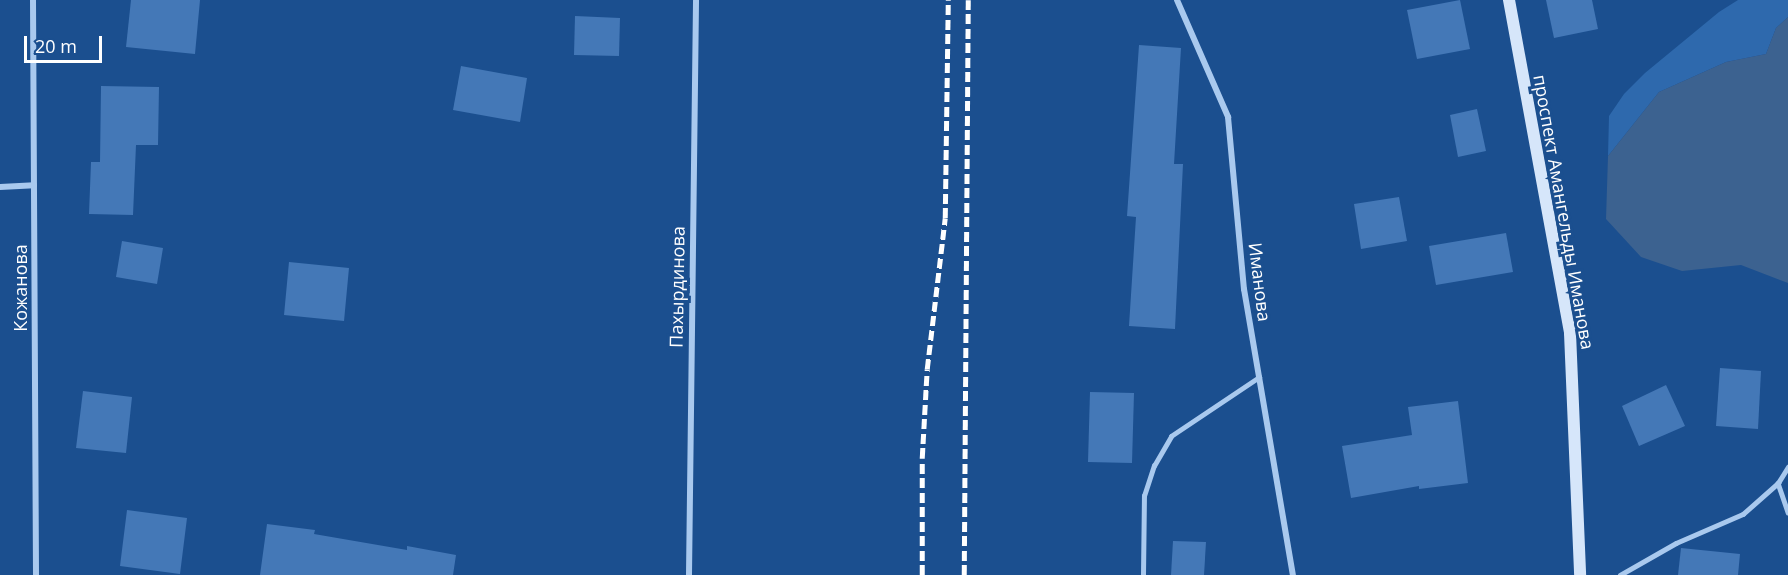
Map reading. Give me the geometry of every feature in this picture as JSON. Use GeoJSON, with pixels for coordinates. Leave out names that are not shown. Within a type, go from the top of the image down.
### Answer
{"type":"FeatureCollection","features":[{"type":"Feature","properties":{"kind":"main road","name":"проспект Амангельды Иманова"},"geometry":{"type":"LineString","coordinates":[[1509,0],[1570,333],[1580,575]]}},
{"type":"Feature","properties":{"kind":"street","name":"Кожанова"},"geometry":{"type":"LineString","coordinates":[[33,0],[36,575]]}},
{"type":"Feature","properties":{"kind":"street","name":"Пахырдинова"},"geometry":{"type":"LineString","coordinates":[[689,575],[696,0]]}},
{"type":"Feature","properties":{"kind":"street","name":"Иманова"},"geometry":{"type":"LineString","coordinates":[[1177,0],[1228,117],[1244,289],[1293,575]]}},
{"type":"Feature","properties":{"kind":"street"},"geometry":{"type":"LineString","coordinates":[[0,187],[34,185]]}},
{"type":"Feature","properties":{"kind":"lane"},"geometry":{"type":"LineString","coordinates":[[1143,575],[1144,496],[1154,466],[1171,436],[1259,376]]}},
{"type":"Feature","properties":{"kind":"lane"},"geometry":{"type":"LineString","coordinates":[[1620,575],[1676,543],[1743,514],[1778,483],[1788,467]]}},
{"type":"Feature","properties":{"kind":"lane"},"geometry":{"type":"LineString","coordinates":[[1778,483],[1788,512]]}},
{"type":"Feature","properties":{"kind":"shaded area"},"geometry":{"type":"Polygon","coordinates":[[[1738,0],[1788,0],[1788,17],[1776,28],[1766,54],[1726,62],[1659,92],[1608,156],[1609,116],[1624,94],[1645,73],[1719,12],[1738,0]]]}},
{"type":"Feature","properties":{"kind":"shaded area"},"geometry":{"type":"Polygon","coordinates":[[[1788,17],[1788,283],[1741,265],[1682,271],[1641,257],[1606,219],[1608,156],[1659,92],[1726,62],[1766,54],[1776,28],[1788,17]]]}},
{"type":"Feature","properties":{"kind":"building"},"geometry":{"type":"Polygon","coordinates":[[[131,0],[200,0],[195,54],[126,47],[131,0]]]}},
{"type":"Feature","properties":{"kind":"building"},"geometry":{"type":"Polygon","coordinates":[[[1460,0],[1470,49],[1417,59],[1407,10],[1460,0]]]}},
{"type":"Feature","properties":{"kind":"building"},"geometry":{"type":"Polygon","coordinates":[[[1546,0],[1592,0],[1598,29],[1554,38],[1546,0]]]}},
{"type":"Feature","properties":{"kind":"building"},"geometry":{"type":"Polygon","coordinates":[[[575,16],[620,18],[619,56],[574,55],[575,16]]]}},
{"type":"Feature","properties":{"kind":"building"},"geometry":{"type":"Polygon","coordinates":[[[1139,45],[1181,48],[1174,164],[1183,164],[1175,329],[1129,326],[1136,217],[1127,216],[1139,45]]]}},
{"type":"Feature","properties":{"kind":"building"},"geometry":{"type":"Polygon","coordinates":[[[461,66],[527,78],[520,122],[453,110],[461,66]]]}},
{"type":"Feature","properties":{"kind":"building"},"geometry":{"type":"Polygon","coordinates":[[[101,86],[159,87],[158,145],[136,145],[133,215],[89,214],[91,162],[100,162],[101,86]]]}},
{"type":"Feature","properties":{"kind":"building"},"geometry":{"type":"Polygon","coordinates":[[[1477,109],[1486,151],[1458,157],[1450,115],[1477,109]]]}},
{"type":"Feature","properties":{"kind":"building"},"geometry":{"type":"Polygon","coordinates":[[[1399,197],[1407,241],[1361,249],[1354,204],[1399,197]]]}},
{"type":"Feature","properties":{"kind":"building"},"geometry":{"type":"Polygon","coordinates":[[[1506,233],[1513,272],[1436,285],[1429,246],[1506,233]]]}},
{"type":"Feature","properties":{"kind":"building"},"geometry":{"type":"Polygon","coordinates":[[[122,241],[163,248],[157,284],[116,277],[122,241]]]}},
{"type":"Feature","properties":{"kind":"building"},"geometry":{"type":"Polygon","coordinates":[[[289,262],[349,268],[344,321],[284,315],[289,262]]]}},
{"type":"Feature","properties":{"kind":"building"},"geometry":{"type":"Polygon","coordinates":[[[1720,368],[1761,371],[1758,429],[1716,426],[1720,368]]]}},
{"type":"Feature","properties":{"kind":"building"},"geometry":{"type":"Polygon","coordinates":[[[1666,385],[1685,426],[1639,446],[1622,406],[1666,385]]]}},
{"type":"Feature","properties":{"kind":"building"},"geometry":{"type":"Polygon","coordinates":[[[83,391],[132,397],[126,453],[76,448],[83,391]]]}},
{"type":"Feature","properties":{"kind":"building"},"geometry":{"type":"Polygon","coordinates":[[[1090,392],[1134,393],[1132,463],[1088,462],[1090,392]]]}},
{"type":"Feature","properties":{"kind":"building"},"geometry":{"type":"Polygon","coordinates":[[[1458,401],[1468,483],[1419,489],[1419,486],[1351,498],[1342,446],[1412,435],[1408,407],[1458,401]]]}},
{"type":"Feature","properties":{"kind":"building"},"geometry":{"type":"Polygon","coordinates":[[[127,510],[187,518],[180,574],[120,566],[127,510]]]}},
{"type":"Feature","properties":{"kind":"building"},"geometry":{"type":"Polygon","coordinates":[[[267,524],[315,530],[314,534],[407,550],[407,546],[456,555],[453,575],[260,575],[267,524]]]}},
{"type":"Feature","properties":{"kind":"building"},"geometry":{"type":"Polygon","coordinates":[[[1173,541],[1206,542],[1204,575],[1171,575],[1173,541]]]}},
{"type":"Feature","properties":{"kind":"building"},"geometry":{"type":"Polygon","coordinates":[[[1681,548],[1740,554],[1738,575],[1678,575],[1681,548]]]}},
{"type":"Feature","properties":{"kind":"railway"},"geometry":{"type":"LineString","coordinates":[[922,575],[922,458],[927,369],[945,218],[948,0]]}},
{"type":"Feature","properties":{"kind":"railway"},"geometry":{"type":"LineString","coordinates":[[964,575],[968,0]]}}]}
